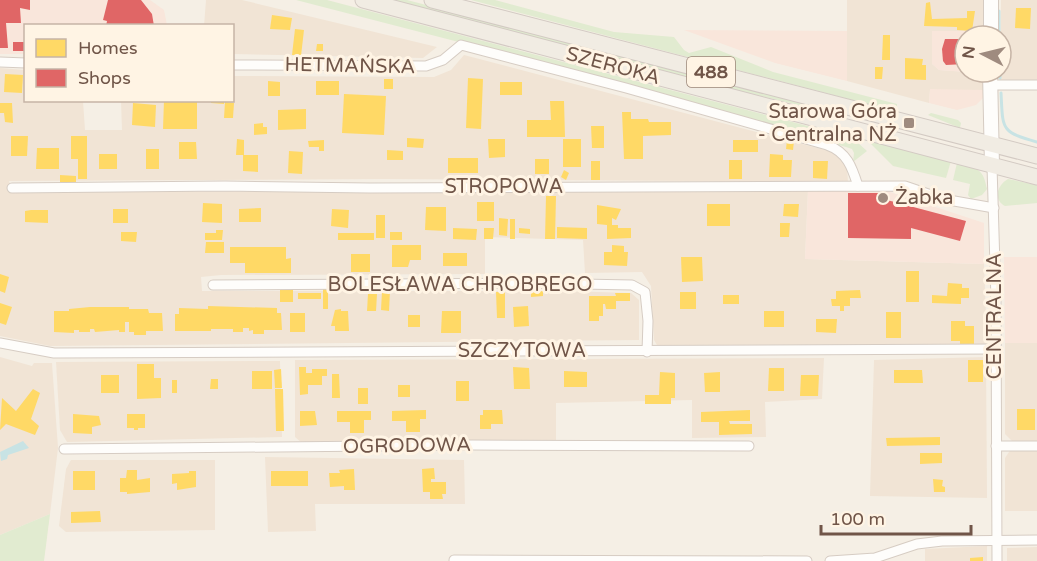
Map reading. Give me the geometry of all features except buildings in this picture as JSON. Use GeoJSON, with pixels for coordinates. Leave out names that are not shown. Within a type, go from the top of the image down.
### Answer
{"type":"FeatureCollection","features":[{"type":"Feature","properties":{"kind":"main road","name":"SZEROKA"},"geometry":{"type":"LineString","coordinates":[[363,0],[1037,177]]}},
{"type":"Feature","properties":{"kind":"main road","name":"SZEROKA"},"geometry":{"type":"LineString","coordinates":[[432,0],[1037,156]]}},
{"type":"Feature","properties":{"kind":"street"},"geometry":{"type":"LineString","coordinates":[[991,0],[991,24]]}},
{"type":"Feature","properties":{"kind":"street","name":"HETMAŃSKA"},"geometry":{"type":"LineString","coordinates":[[234,65],[426,66],[444,60],[461,45],[626,88],[827,145],[839,150],[845,157],[858,186]]}},
{"type":"Feature","properties":{"kind":"street"},"geometry":{"type":"LineString","coordinates":[[0,62],[24,63]]}},
{"type":"Feature","properties":{"kind":"street"},"geometry":{"type":"LineString","coordinates":[[1013,82],[1037,85]]}},
{"type":"Feature","properties":{"kind":"street","name":"CENTRALNA"},"geometry":{"type":"LineString","coordinates":[[990,84],[994,208],[997,561]]}},
{"type":"Feature","properties":{"kind":"street","name":"STROPOWA"},"geometry":{"type":"LineString","coordinates":[[12,188],[905,186],[943,199],[994,208]]}},
{"type":"Feature","properties":{"kind":"street","name":"BOLESŁAWA CHROBREGO"},"geometry":{"type":"LineString","coordinates":[[213,285],[632,285],[645,292],[648,321],[647,352]]}},
{"type":"Feature","properties":{"kind":"street","name":"SZCZYTOWA"},"geometry":{"type":"LineString","coordinates":[[0,343],[48,352],[527,350],[647,352],[996,349]]}},
{"type":"Feature","properties":{"kind":"street","name":"OGRODOWA"},"geometry":{"type":"LineString","coordinates":[[64,449],[472,445],[749,446]]}},
{"type":"Feature","properties":{"kind":"street"},"geometry":{"type":"LineString","coordinates":[[996,446],[1037,446]]}},
{"type":"Feature","properties":{"kind":"street"},"geometry":{"type":"LineString","coordinates":[[830,561],[875,558],[917,544],[942,541],[1037,540]]}},
{"type":"Feature","properties":{"kind":"street"},"geometry":{"type":"LineString","coordinates":[[454,560],[807,561]]}},
{"type":"Feature","properties":{"kind":"shaded area"},"geometry":{"type":"Polygon","coordinates":[[[0,0],[150,0],[164,10],[167,24],[24,24],[24,54],[0,54],[0,0]]]}},
{"type":"Feature","properties":{"kind":"shaded area"},"geometry":{"type":"Polygon","coordinates":[[[206,0],[242,0],[437,47],[423,58],[234,54],[234,24],[204,24],[206,0]]]}},
{"type":"Feature","properties":{"kind":"shaded area"},"geometry":{"type":"Polygon","coordinates":[[[847,0],[983,0],[983,24],[953,24],[953,31],[932,31],[932,64],[939,70],[953,71],[953,84],[983,84],[983,90],[930,90],[929,103],[847,81],[847,0]]]}},
{"type":"Feature","properties":{"kind":"shaded area"},"geometry":{"type":"Polygon","coordinates":[[[1001,0],[1037,0],[1037,82],[1013,82],[1013,24],[1001,24],[1001,0]]]}},
{"type":"Feature","properties":{"kind":"shaded area"},"geometry":{"type":"Polygon","coordinates":[[[684,30],[847,31],[847,81],[775,63],[684,30]]]}},
{"type":"Feature","properties":{"kind":"shaded area"},"geometry":{"type":"Polygon","coordinates":[[[932,31],[953,31],[953,71],[939,70],[932,64],[932,31]]]}},
{"type":"Feature","properties":{"kind":"shaded area"},"geometry":{"type":"Polygon","coordinates":[[[464,55],[836,153],[847,167],[848,182],[385,179],[9,181],[12,192],[808,190],[805,259],[984,264],[987,344],[657,345],[654,340],[651,286],[642,272],[585,273],[583,240],[485,237],[485,274],[221,275],[201,277],[202,291],[631,293],[639,300],[639,340],[50,346],[0,336],[0,68],[24,70],[24,102],[83,102],[85,130],[122,130],[121,102],[234,102],[234,76],[434,77],[451,70],[464,55]]]}},
{"type":"Feature","properties":{"kind":"shaded area"},"geometry":{"type":"Polygon","coordinates":[[[930,89],[983,90],[983,98],[976,105],[957,110],[929,103],[930,89]]]}},
{"type":"Feature","properties":{"kind":"shaded area"},"geometry":{"type":"Polygon","coordinates":[[[808,190],[887,191],[984,223],[984,264],[805,259],[808,190]]]}},
{"type":"Feature","properties":{"kind":"shaded area"},"geometry":{"type":"Polygon","coordinates":[[[1004,257],[1037,257],[1037,343],[1005,343],[1004,257]]]}},
{"type":"Feature","properties":{"kind":"shaded area"},"geometry":{"type":"Polygon","coordinates":[[[1005,343],[1037,343],[1037,442],[1013,442],[1005,434],[1005,343]]]}},
{"type":"Feature","properties":{"kind":"shaded area"},"geometry":{"type":"Polygon","coordinates":[[[0,357],[32,366],[34,363],[52,363],[58,448],[50,514],[0,535],[0,357]]]}},
{"type":"Feature","properties":{"kind":"shaded area"},"geometry":{"type":"Polygon","coordinates":[[[986,357],[987,498],[870,496],[874,360],[986,357]]]}},
{"type":"Feature","properties":{"kind":"shaded area"},"geometry":{"type":"Polygon","coordinates":[[[824,358],[822,399],[765,402],[766,437],[692,438],[692,400],[556,403],[556,442],[302,443],[295,437],[295,360],[824,358]]]}},
{"type":"Feature","properties":{"kind":"shaded area"},"geometry":{"type":"Polygon","coordinates":[[[280,361],[282,437],[67,442],[60,430],[56,362],[280,361]]]}},
{"type":"Feature","properties":{"kind":"shaded area"},"geometry":{"type":"Polygon","coordinates":[[[1011,449],[1037,449],[1037,511],[1005,511],[1005,458],[1011,449]]]}},
{"type":"Feature","properties":{"kind":"shaded area"},"geometry":{"type":"Polygon","coordinates":[[[265,457],[464,460],[465,504],[315,504],[316,531],[268,532],[265,457]]]}},
{"type":"Feature","properties":{"kind":"shaded area"},"geometry":{"type":"Polygon","coordinates":[[[71,460],[215,460],[215,530],[66,532],[59,526],[66,469],[71,460]]]}},
{"type":"Feature","properties":{"kind":"shaded area"},"geometry":{"type":"Polygon","coordinates":[[[987,546],[987,561],[925,561],[925,549],[987,546]]]}},
{"type":"Feature","properties":{"kind":"shaded area"},"geometry":{"type":"Polygon","coordinates":[[[1037,547],[1037,561],[1007,561],[1007,548],[1037,547]]]}},
{"type":"Feature","properties":{"kind":"green space"},"geometry":{"type":"Polygon","coordinates":[[[296,0],[327,0],[842,135],[857,142],[867,151],[853,162],[854,153],[852,149],[846,147],[513,56],[296,0]]]}},
{"type":"Feature","properties":{"kind":"green space"},"geometry":{"type":"Polygon","coordinates":[[[392,0],[407,0],[828,109],[828,112],[719,86],[392,0]]]}},
{"type":"Feature","properties":{"kind":"green space"},"geometry":{"type":"Polygon","coordinates":[[[471,0],[495,0],[614,32],[674,37],[689,53],[711,47],[773,72],[897,104],[897,108],[875,106],[471,0]]]}},
{"type":"Feature","properties":{"kind":"green space"},"geometry":{"type":"Polygon","coordinates":[[[931,113],[958,120],[961,123],[960,128],[928,115],[931,113]]]}},
{"type":"Feature","properties":{"kind":"green space"},"geometry":{"type":"Polygon","coordinates":[[[870,140],[951,161],[946,178],[893,166],[869,142],[870,140]]]}},
{"type":"Feature","properties":{"kind":"green space"},"geometry":{"type":"Polygon","coordinates":[[[957,163],[981,172],[987,189],[982,195],[971,199],[968,195],[970,184],[953,180],[957,163]]]}},
{"type":"Feature","properties":{"kind":"green space"},"geometry":{"type":"Polygon","coordinates":[[[1008,179],[1037,185],[1037,203],[1005,206],[1001,203],[998,192],[1001,185],[1008,179]]]}},
{"type":"Feature","properties":{"kind":"green space"},"geometry":{"type":"Polygon","coordinates":[[[50,514],[44,561],[0,561],[0,535],[50,514]]]}},
{"type":"Feature","properties":{"kind":"water"},"geometry":{"type":"Polygon","coordinates":[[[23,441],[29,448],[8,455],[7,459],[1,461],[0,452],[23,441]]]}},
{"type":"Feature","properties":{"kind":"waterway"},"geometry":{"type":"LineString","coordinates":[[999,11],[999,24]]}},
{"type":"Feature","properties":{"kind":"waterway"},"geometry":{"type":"LineString","coordinates":[[1001,93],[1002,114],[1006,127],[1016,135],[1037,142]]}},
{"type":"Feature","properties":{"kind":"place","name":"Starowa Góra - Centralna NŻ"},"geometry":{"type":"Point","coordinates":[909,123]}},
{"type":"Feature","properties":{"kind":"place","name":"Żabka"},"geometry":{"type":"Point","coordinates":[883,198]}}]}
